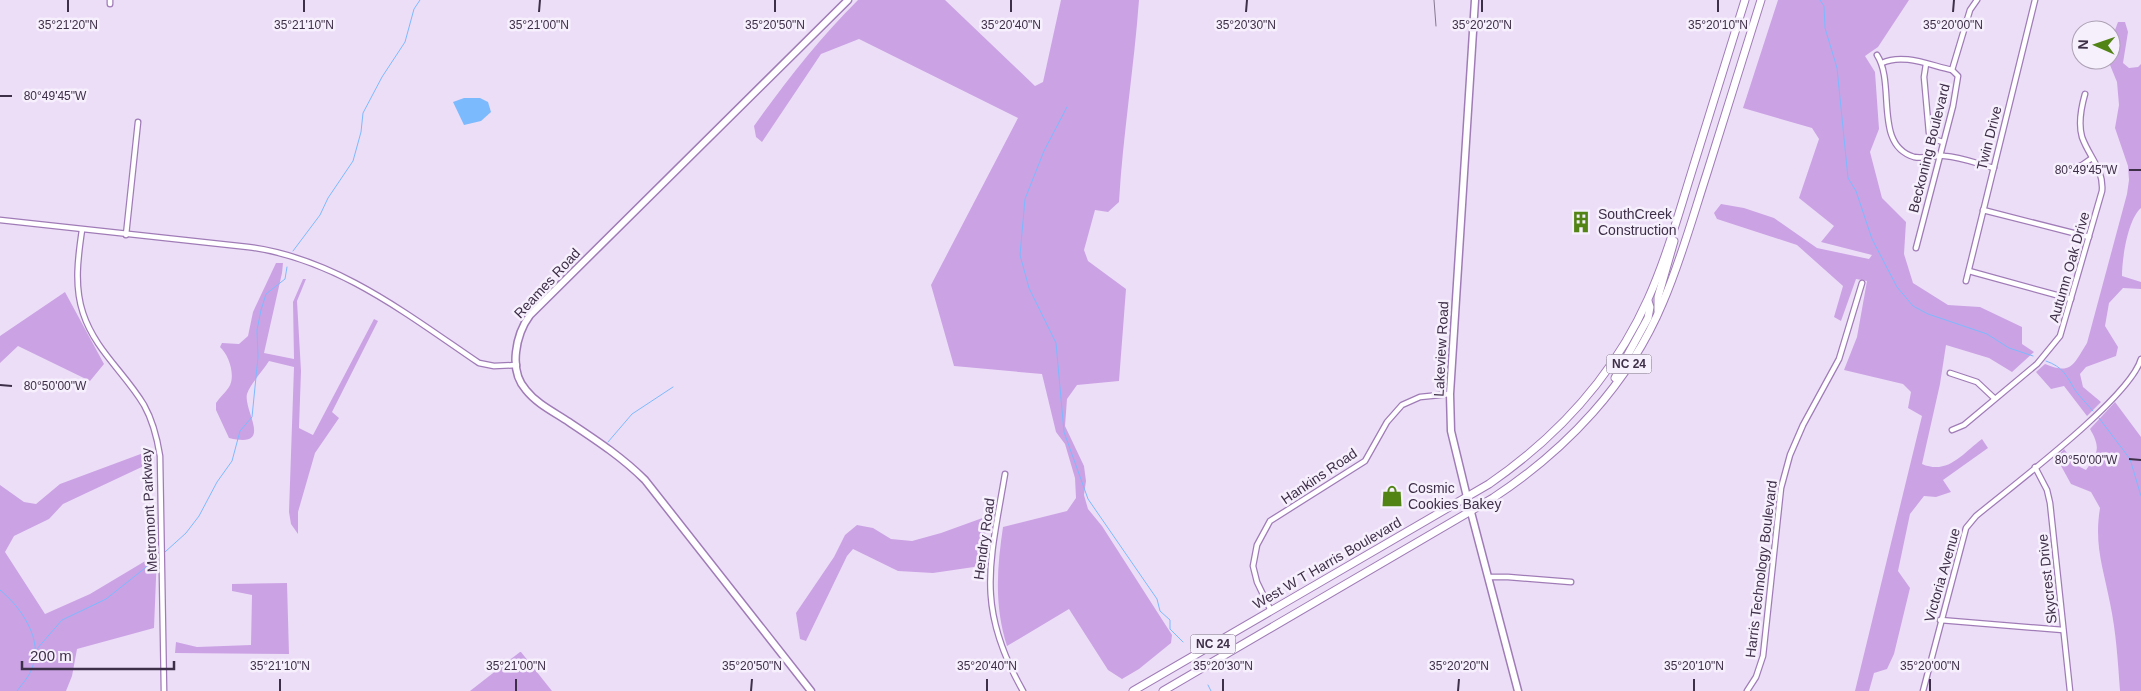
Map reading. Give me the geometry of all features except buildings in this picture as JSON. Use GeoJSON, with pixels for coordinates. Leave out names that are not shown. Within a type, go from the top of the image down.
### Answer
{"type":"FeatureCollection","features":[{"type":"Feature","properties":{"kind":"main road","name":"Reames Road"},"geometry":{"type":"LineString","coordinates":[[812,691],[645,480],[613,452],[533,397],[522,384],[517,365],[518,339],[523,325],[530,315],[848,0]]}},
{"type":"Feature","properties":{"kind":"main road","name":"Lakeview Road"},"geometry":{"type":"LineString","coordinates":[[1475,0],[1450,394],[1452,431],[1466,497],[1489,577],[1518,691]]}},
{"type":"Feature","properties":{"kind":"main road","name":"West W T Harris Boulevard"},"geometry":{"type":"LineString","coordinates":[[1133,691],[1466,497],[1516,464],[1569,417],[1610,367],[1648,300],[1681,206],[1745,0]]}},
{"type":"Feature","properties":{"kind":"main road","name":"West W T Harris Boulevard"},"geometry":{"type":"LineString","coordinates":[[1163,691],[1470,512],[1543,462],[1571,436],[1606,396],[1635,354],[1659,312],[1686,240],[1761,0]]}},
{"type":"Feature","properties":{"kind":"main road"},"geometry":{"type":"LineString","coordinates":[[1659,312],[1658,298],[1674,244],[1681,206]]}},
{"type":"Feature","properties":{"kind":"main road"},"geometry":{"type":"LineString","coordinates":[[1606,396],[1646,322],[1650,311],[1648,300]]}},
{"type":"Feature","properties":{"kind":"street","name":"Beckoning Boulevard"},"geometry":{"type":"LineString","coordinates":[[1916,248],[1958,80],[1958,76],[1952,70],[1970,10],[1977,0]]}},
{"type":"Feature","properties":{"kind":"street","name":"Twin Drive"},"geometry":{"type":"LineString","coordinates":[[1966,281],[2035,0]]}},
{"type":"Feature","properties":{"kind":"street"},"geometry":{"type":"LineString","coordinates":[[1877,55],[1882,63],[1890,131],[1895,143],[1903,151],[1914,156],[1939,156],[1994,168]]}},
{"type":"Feature","properties":{"kind":"street"},"geometry":{"type":"LineString","coordinates":[[1882,63],[1892,58],[1901,58],[1952,70]]}},
{"type":"Feature","properties":{"kind":"street"},"geometry":{"type":"LineString","coordinates":[[1926,64],[1924,77],[1928,133],[1933,139],[1942,142]]}},
{"type":"Feature","properties":{"kind":"street","name":"Autumn Oak Drive"},"geometry":{"type":"LineString","coordinates":[[1952,430],[1964,425],[2037,364],[2054,346],[2065,324],[2102,192],[2103,181],[2102,174],[2092,158],[2080,128],[2084,94]]}},
{"type":"Feature","properties":{"kind":"street"},"geometry":{"type":"LineString","coordinates":[[126,235],[138,122]]}},
{"type":"Feature","properties":{"kind":"street"},"geometry":{"type":"LineString","coordinates":[[2067,170],[2082,165],[2092,158]]}},
{"type":"Feature","properties":{"kind":"street"},"geometry":{"type":"LineString","coordinates":[[1983,210],[2089,238]]}},
{"type":"Feature","properties":{"kind":"street"},"geometry":{"type":"LineString","coordinates":[[0,220],[252,248],[295,257],[339,275],[375,294],[479,363],[494,366],[517,365]]}},
{"type":"Feature","properties":{"kind":"street","name":"Metromont Parkway"},"geometry":{"type":"LineString","coordinates":[[82,230],[78,280],[83,314],[100,349],[149,414],[155,429],[160,456],[164,691]]}},
{"type":"Feature","properties":{"kind":"street"},"geometry":{"type":"LineString","coordinates":[[1968,271],[2071,299]]}},
{"type":"Feature","properties":{"kind":"street","name":"Harris Technology Boulevard"},"geometry":{"type":"LineString","coordinates":[[1747,691],[1756,677],[1763,656],[1781,488],[1790,454],[1803,425],[1840,359],[1862,283]]}},
{"type":"Feature","properties":{"kind":"street","name":"Victoria Avenue"},"geometry":{"type":"LineString","coordinates":[[1923,691],[1940,620],[1966,528],[1976,516],[2118,396],[2135,372],[2141,359]]}},
{"type":"Feature","properties":{"kind":"street"},"geometry":{"type":"LineString","coordinates":[[2135,372],[2141,373]]}},
{"type":"Feature","properties":{"kind":"street"},"geometry":{"type":"LineString","coordinates":[[1950,373],[1977,382],[1994,398]]}},
{"type":"Feature","properties":{"kind":"street","name":"Hankins Road"},"geometry":{"type":"LineString","coordinates":[[1271,610],[1257,582],[1253,566],[1256,545],[1270,522],[1365,461],[1387,422],[1402,405],[1420,397],[1450,394]]}},
{"type":"Feature","properties":{"kind":"street","name":"Skycrest Drive"},"geometry":{"type":"LineString","coordinates":[[2035,467],[2047,490],[2050,503],[2070,691]]}},
{"type":"Feature","properties":{"kind":"street","name":"Hendry Road"},"geometry":{"type":"LineString","coordinates":[[1005,474],[990,565],[989,593],[998,640],[1023,691]]}},
{"type":"Feature","properties":{"kind":"street"},"geometry":{"type":"LineString","coordinates":[[1489,577],[1571,582]]}},
{"type":"Feature","properties":{"kind":"street"},"geometry":{"type":"LineString","coordinates":[[1940,620],[2063,630]]}},
{"type":"Feature","properties":{"kind":"shaded area"},"geometry":{"type":"Polygon","coordinates":[[[858,0],[945,0],[1035,86],[1043,82],[1061,0],[1139,0],[1119,202],[1108,212],[1095,210],[1084,250],[1088,261],[1126,289],[1119,381],[1077,385],[1067,399],[1065,426],[1084,466],[1086,481],[1084,495],[1088,509],[1102,526],[1172,635],[1171,643],[1139,669],[1122,679],[1108,670],[1069,609],[1007,646],[998,601],[999,557],[1003,527],[1067,511],[1076,498],[1075,478],[1065,444],[1056,432],[1042,374],[954,366],[931,285],[1018,118],[859,39],[821,54],[762,142],[756,137],[754,126],[778,93],[816,45],[858,0]]]}},
{"type":"Feature","properties":{"kind":"shaded area"},"geometry":{"type":"Polygon","coordinates":[[[1778,0],[1909,0],[1878,47],[1865,56],[1875,72],[1879,129],[1870,152],[1882,198],[1906,222],[1904,254],[1913,283],[1948,305],[1980,307],[2022,327],[2022,344],[2034,352],[2012,372],[1989,358],[1946,345],[1940,384],[1922,464],[1931,467],[1947,465],[1982,439],[1988,448],[1943,480],[1951,492],[1936,497],[1924,496],[1910,514],[1898,571],[1910,588],[1894,654],[1887,669],[1874,673],[1869,691],[1855,691],[1922,416],[1908,408],[1911,392],[1903,384],[1844,370],[1857,337],[1867,281],[1856,279],[1841,321],[1834,317],[1843,286],[1797,245],[1717,219],[1714,213],[1721,204],[1744,208],[1774,218],[1817,248],[1869,259],[1872,255],[1821,242],[1834,226],[1799,198],[1819,139],[1812,128],[1743,108],[1778,0]]]}},
{"type":"Feature","properties":{"kind":"shaded area"},"geometry":{"type":"Polygon","coordinates":[[[2121,22],[2125,22],[2128,32],[2123,63],[2129,68],[2138,67],[2141,64],[2141,208],[2136,213],[2129,230],[2123,259],[2122,276],[2141,282],[2141,289],[2123,288],[2109,303],[2105,326],[2118,347],[2116,356],[2086,367],[2080,374],[2083,387],[2101,402],[2087,416],[2064,386],[2051,389],[2036,372],[2045,364],[2061,368],[2071,366],[2087,343],[2127,194],[2129,180],[2128,166],[2115,128],[2119,105],[2117,82],[2112,70],[2121,70],[2121,22]]]}},
{"type":"Feature","properties":{"kind":"shaded area"},"geometry":{"type":"Polygon","coordinates":[[[276,263],[283,263],[282,273],[264,353],[294,359],[293,302],[303,279],[306,279],[297,301],[301,371],[299,428],[313,435],[374,319],[378,321],[332,412],[339,418],[315,453],[298,512],[298,534],[291,524],[289,512],[294,367],[269,361],[251,386],[247,394],[247,401],[254,426],[254,433],[251,438],[243,440],[229,438],[216,410],[216,403],[229,387],[232,377],[229,360],[220,347],[222,343],[239,344],[248,336],[253,312],[276,263]]]}},
{"type":"Feature","properties":{"kind":"shaded area"},"geometry":{"type":"Polygon","coordinates":[[[65,292],[104,364],[90,381],[18,346],[0,363],[0,336],[65,292]]]}},
{"type":"Feature","properties":{"kind":"shaded area"},"geometry":{"type":"Polygon","coordinates":[[[2115,402],[2141,437],[2141,691],[2120,691],[2114,624],[2099,545],[2098,521],[2100,508],[2091,492],[2071,484],[2060,464],[2059,455],[2064,449],[2076,465],[2086,470],[2097,450],[2096,441],[2090,429],[2115,402]]]}},
{"type":"Feature","properties":{"kind":"shaded area"},"geometry":{"type":"Polygon","coordinates":[[[146,452],[146,465],[63,504],[49,519],[14,536],[5,552],[45,614],[90,594],[157,554],[154,628],[77,649],[72,676],[66,691],[0,691],[0,485],[24,502],[36,504],[60,484],[146,452]]]}},
{"type":"Feature","properties":{"kind":"shaded area"},"geometry":{"type":"Polygon","coordinates":[[[988,516],[981,561],[974,567],[933,573],[898,571],[853,549],[847,556],[806,641],[800,639],[796,613],[834,557],[845,535],[857,525],[873,528],[891,539],[912,541],[988,516]]]}},
{"type":"Feature","properties":{"kind":"shaded area"},"geometry":{"type":"Polygon","coordinates":[[[287,583],[289,654],[175,653],[176,642],[197,647],[251,645],[252,595],[232,591],[232,584],[287,583]]]}},
{"type":"Feature","properties":{"kind":"shaded area"},"geometry":{"type":"Polygon","coordinates":[[[520,652],[552,691],[470,691],[520,652]]]}},
{"type":"Feature","properties":{"kind":"water"},"geometry":{"type":"Polygon","coordinates":[[[464,98],[480,98],[488,102],[491,112],[481,121],[464,125],[453,102],[464,98]]]}},
{"type":"Feature","properties":{"kind":"waterway"},"geometry":{"type":"LineString","coordinates":[[293,251],[320,215],[328,198],[353,161],[361,132],[363,113],[382,77],[405,42],[414,9],[420,0]]}},
{"type":"Feature","properties":{"kind":"waterway"},"geometry":{"type":"LineString","coordinates":[[1820,0],[1824,6],[1825,28],[1837,68],[1848,178],[1856,191],[1872,239],[1897,287],[1913,306],[1928,314],[1987,334],[2009,348],[2033,356]]}},
{"type":"Feature","properties":{"kind":"waterway"},"geometry":{"type":"LineString","coordinates":[[1067,107],[1044,151],[1025,199],[1020,255],[1029,288],[1056,343],[1064,432],[1088,499],[1157,599],[1160,611],[1170,620],[1170,629],[1183,642]]}},
{"type":"Feature","properties":{"kind":"waterway"},"geometry":{"type":"LineString","coordinates":[[165,552],[186,533],[199,516],[217,482],[232,461],[240,431],[252,417],[258,357],[257,330],[261,310],[266,294],[285,279],[287,267]]}},
{"type":"Feature","properties":{"kind":"waterway"},"geometry":{"type":"LineString","coordinates":[[2046,361],[2064,372],[2077,393],[2093,411]]}},
{"type":"Feature","properties":{"kind":"waterway"},"geometry":{"type":"LineString","coordinates":[[608,442],[632,414],[673,387]]}},
{"type":"Feature","properties":{"kind":"waterway"},"geometry":{"type":"LineString","coordinates":[[2099,418],[2130,459],[2141,496]]}},
{"type":"Feature","properties":{"kind":"waterway"},"geometry":{"type":"LineString","coordinates":[[36,650],[62,620],[106,599],[159,557]]}},
{"type":"Feature","properties":{"kind":"waterway"},"geometry":{"type":"LineString","coordinates":[[0,590],[16,605],[23,615],[33,635],[35,646],[35,657],[31,671],[17,691]]}},
{"type":"Feature","properties":{"kind":"waterway"},"geometry":{"type":"LineString","coordinates":[[1208,685],[1211,691]]}},
{"type":"Feature","properties":{"kind":"railway"},"geometry":{"type":"LineString","coordinates":[[1434,0],[1436,26]]}},
{"type":"Feature","properties":{"kind":"place","name":"SouthCreek Construction"},"geometry":{"type":"Point","coordinates":[1581,222]}},
{"type":"Feature","properties":{"kind":"place","name":"Cosmic Cookies Bakey"},"geometry":{"type":"Point","coordinates":[1392,496]}}]}
